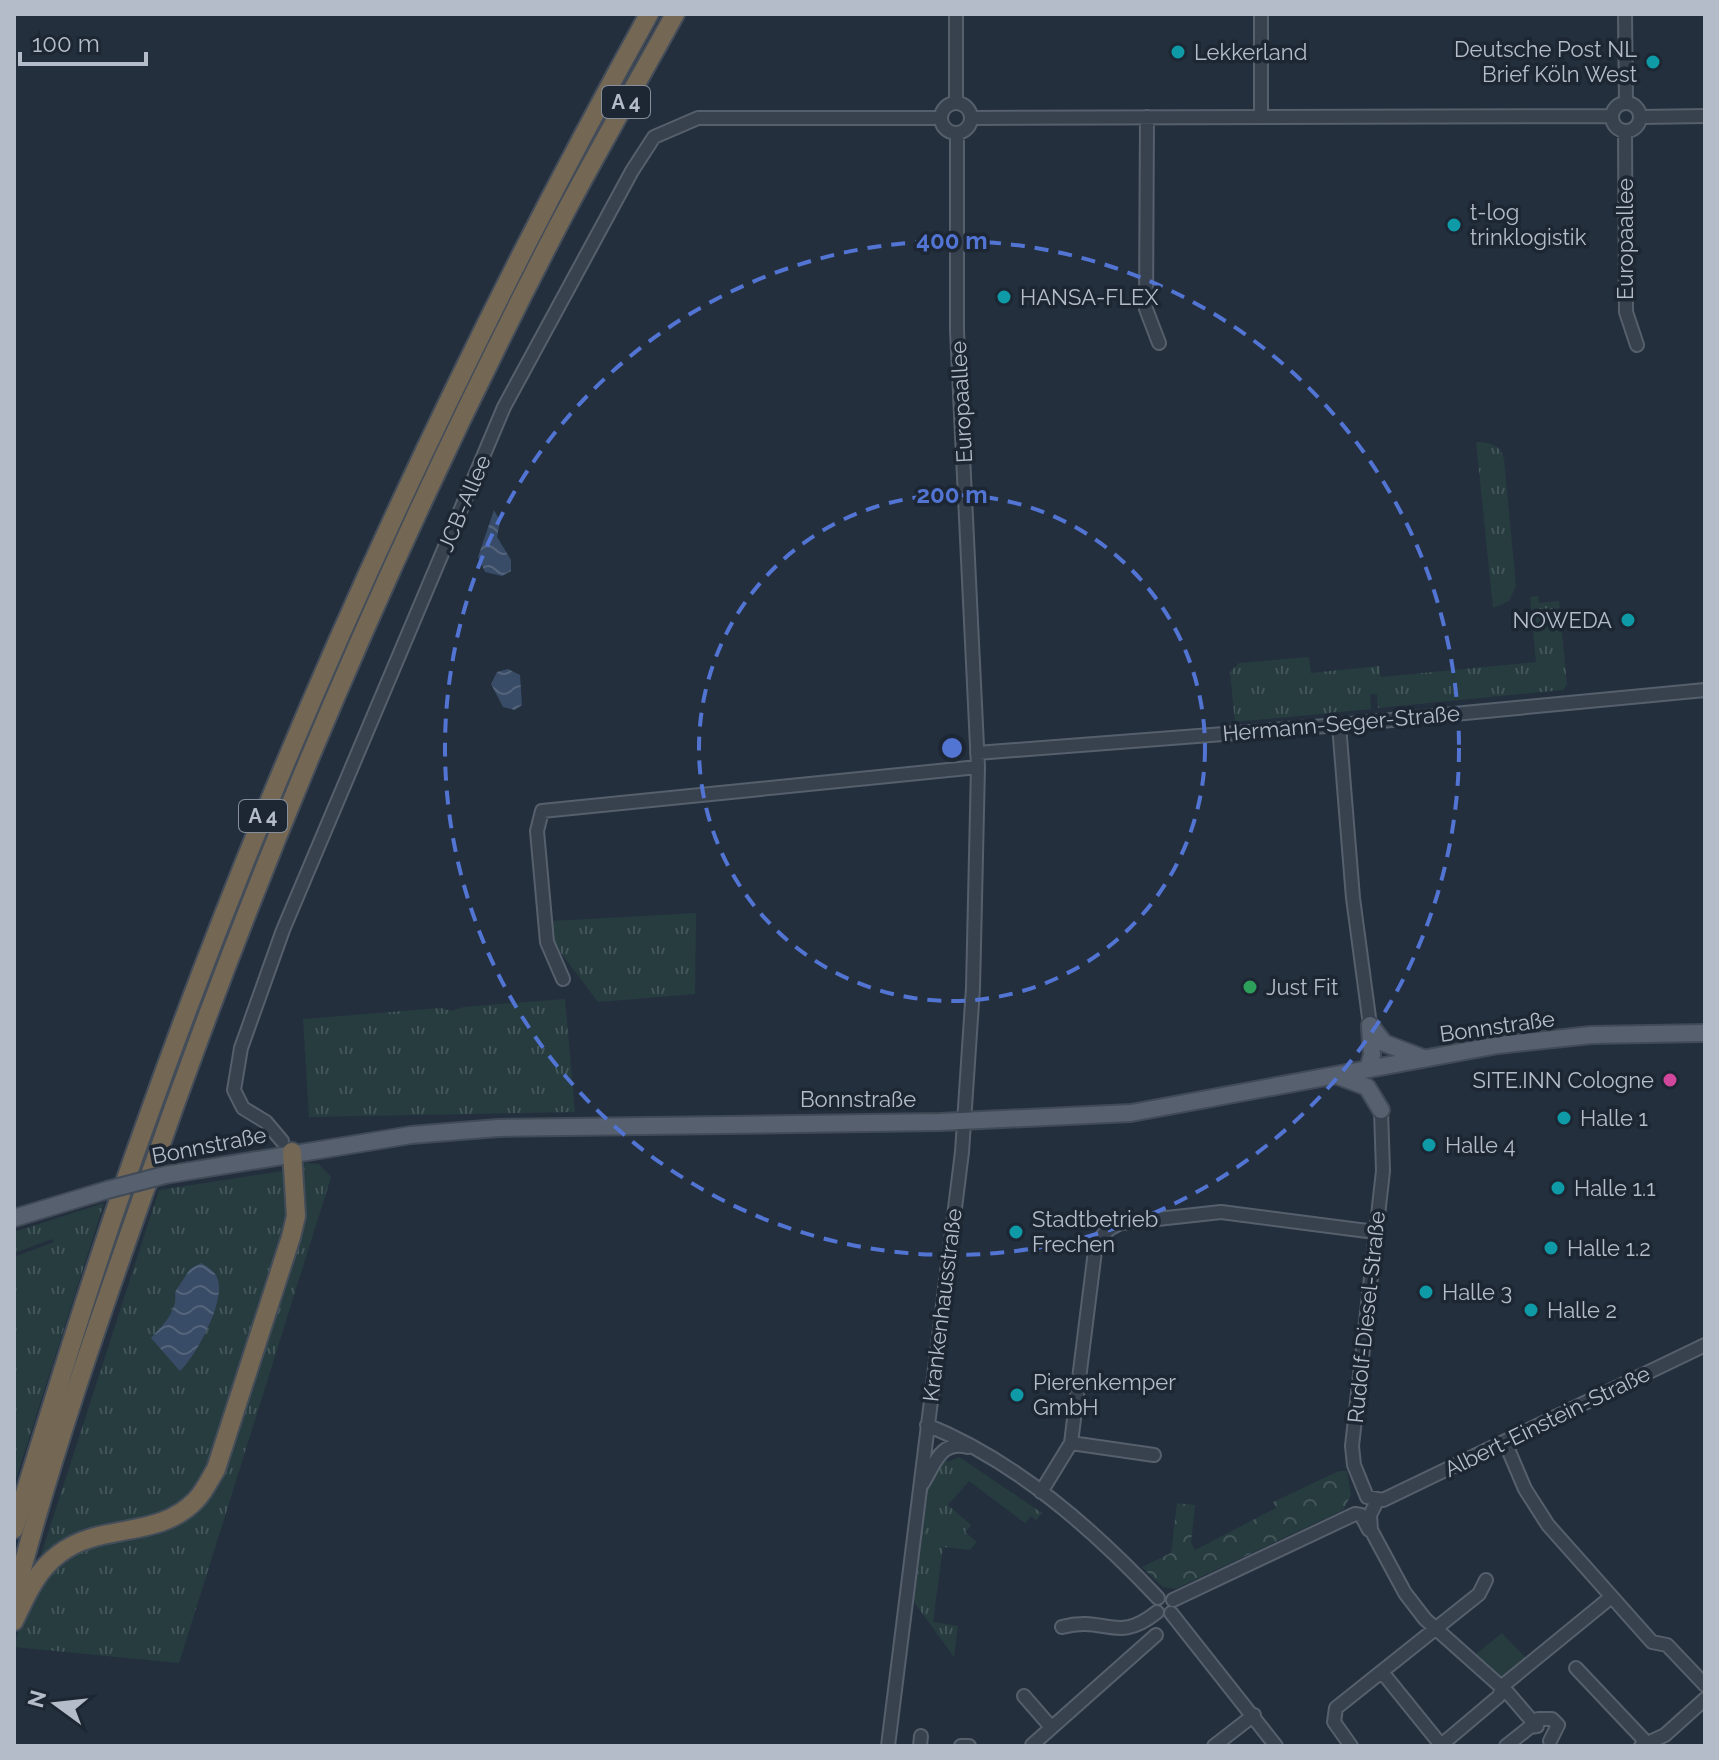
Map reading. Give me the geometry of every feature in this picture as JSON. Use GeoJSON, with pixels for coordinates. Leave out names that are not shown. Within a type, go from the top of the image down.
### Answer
{"type":"FeatureCollection","features":[{"type":"Feature","properties":{"kind":"highway","name":"A 4"},"geometry":{"type":"LineString","coordinates":[[14,1529],[147,1118],[269,802],[336,644],[469,357],[649,14]]}},
{"type":"Feature","properties":{"kind":"highway","name":"A 4"},"geometry":{"type":"LineString","coordinates":[[14,1599],[89,1353],[161,1141],[291,803],[419,511],[513,316],[675,14]]}},
{"type":"Feature","properties":{"kind":"highway"},"geometry":{"type":"LineString","coordinates":[[14,1621],[32,1584],[59,1553],[97,1537],[154,1527],[174,1519],[198,1499],[216,1469],[296,1216],[287,1147]]}},
{"type":"Feature","properties":{"kind":"main road"},"geometry":{"type":"LineString","coordinates":[[1370,1025],[1384,1043],[1424,1058]]}},
{"type":"Feature","properties":{"kind":"main road"},"geometry":{"type":"LineString","coordinates":[[1370,1025],[1372,1055],[1380,1078],[1381,1110]]}},
{"type":"Feature","properties":{"kind":"main road","name":"Bonnstraße"},"geometry":{"type":"LineString","coordinates":[[14,1218],[107,1190],[287,1147],[498,1128],[964,1121],[1131,1113],[1498,1045],[1591,1035],[1705,1033]]}},
{"type":"Feature","properties":{"kind":"main road"},"geometry":{"type":"LineString","coordinates":[[1336,1075],[1367,1087],[1381,1110]]}},
{"type":"Feature","properties":{"kind":"street"},"geometry":{"type":"LineString","coordinates":[[956,14],[956,103]]}},
{"type":"Feature","properties":{"kind":"street"},"geometry":{"type":"LineString","coordinates":[[1261,14],[1261,115]]}},
{"type":"Feature","properties":{"kind":"street"},"geometry":{"type":"LineString","coordinates":[[1625,14],[1626,102]]}},
{"type":"Feature","properties":{"kind":"street"},"geometry":{"type":"LineString","coordinates":[[1626,102],[1636,106],[1641,117],[1637,126],[1625,131],[1615,126],[1611,116],[1615,107],[1626,102]]}},
{"type":"Feature","properties":{"kind":"street"},"geometry":{"type":"LineString","coordinates":[[956,103],[968,109],[971,118],[966,128],[957,133],[944,127],[941,118],[946,107],[956,103]]}},
{"type":"Feature","properties":{"kind":"street"},"geometry":{"type":"LineString","coordinates":[[971,118],[1611,116]]}},
{"type":"Feature","properties":{"kind":"street"},"geometry":{"type":"LineString","coordinates":[[1641,117],[1705,116]]}},
{"type":"Feature","properties":{"kind":"street"},"geometry":{"type":"LineString","coordinates":[[1147,117],[1146,309],[1151,329],[1159,343]]}},
{"type":"Feature","properties":{"kind":"street","name":"JCB-Allee"},"geometry":{"type":"LineString","coordinates":[[287,1147],[266,1122],[243,1108],[234,1090],[241,1048],[283,930],[504,407],[646,149],[654,137],[698,118],[941,118]]}},
{"type":"Feature","properties":{"kind":"street","name":"Europaallee"},"geometry":{"type":"LineString","coordinates":[[1625,131],[1626,312],[1637,345]]}},
{"type":"Feature","properties":{"kind":"street","name":"Europaallee"},"geometry":{"type":"LineString","coordinates":[[957,133],[957,322],[978,767],[973,988],[964,1121]]}},
{"type":"Feature","properties":{"kind":"street","name":"Hermann-Seger-Straße"},"geometry":{"type":"LineString","coordinates":[[977,753],[1339,725],[1705,690]]}},
{"type":"Feature","properties":{"kind":"street"},"geometry":{"type":"LineString","coordinates":[[1339,725],[1353,898],[1370,1025]]}},
{"type":"Feature","properties":{"kind":"street"},"geometry":{"type":"LineString","coordinates":[[563,979],[547,942],[537,831],[537,821],[542,811],[978,767]]}},
{"type":"Feature","properties":{"kind":"street","name":"Rudolf-Diesel-Straße"},"geometry":{"type":"LineString","coordinates":[[1381,1110],[1383,1171],[1352,1453],[1362,1492],[1384,1499]]}},
{"type":"Feature","properties":{"kind":"street","name":"Krankenhausstraße"},"geometry":{"type":"LineString","coordinates":[[888,1746],[964,1121]]}},
{"type":"Feature","properties":{"kind":"street"},"geometry":{"type":"LineString","coordinates":[[1041,1492],[1071,1443],[1095,1251],[1100,1238],[1109,1228],[1121,1223],[1221,1212],[1375,1232]]}},
{"type":"Feature","properties":{"kind":"street","name":"Albert-Einstein-Straße"},"geometry":{"type":"LineString","coordinates":[[1384,1499],[1705,1345]]}},
{"type":"Feature","properties":{"kind":"street"},"geometry":{"type":"LineString","coordinates":[[927,1425],[975,1449],[1041,1492],[1097,1536],[1157,1605]]}},
{"type":"Feature","properties":{"kind":"street"},"geometry":{"type":"LineString","coordinates":[[1505,1442],[1525,1489],[1548,1525],[1652,1642],[1667,1645],[1705,1685]]}},
{"type":"Feature","properties":{"kind":"street"},"geometry":{"type":"LineString","coordinates":[[1071,1443],[1154,1455]]}},
{"type":"Feature","properties":{"kind":"street","name":"Krankenhausstraße"},"geometry":{"type":"LineString","coordinates":[[919,1489],[945,1449],[959,1445],[975,1449]]}},
{"type":"Feature","properties":{"kind":"street"},"geometry":{"type":"LineString","coordinates":[[1371,1530],[1370,1515],[1384,1499]]}},
{"type":"Feature","properties":{"kind":"street"},"geometry":{"type":"LineString","coordinates":[[1172,1606],[1355,1514],[1361,1515],[1405,1593],[1425,1619],[1553,1743]]}},
{"type":"Feature","properties":{"kind":"street"},"geometry":{"type":"LineString","coordinates":[[1351,1746],[1334,1722],[1333,1714],[1479,1594],[1486,1580]]}},
{"type":"Feature","properties":{"kind":"street"},"geometry":{"type":"LineString","coordinates":[[1062,1627],[1087,1621],[1119,1630],[1131,1629],[1167,1596],[1276,1746]]}},
{"type":"Feature","properties":{"kind":"street"},"geometry":{"type":"LineString","coordinates":[[1382,1672],[1441,1746],[1610,1598]]}},
{"type":"Feature","properties":{"kind":"street"},"geometry":{"type":"LineString","coordinates":[[1131,1629],[1142,1647]]}},
{"type":"Feature","properties":{"kind":"street"},"geometry":{"type":"LineString","coordinates":[[1032,1745],[1156,1635]]}},
{"type":"Feature","properties":{"kind":"street"},"geometry":{"type":"LineString","coordinates":[[1576,1668],[1644,1744],[1665,1735],[1705,1699]]}},
{"type":"Feature","properties":{"kind":"street"},"geometry":{"type":"LineString","coordinates":[[1024,1696],[1051,1727]]}},
{"type":"Feature","properties":{"kind":"street"},"geometry":{"type":"LineString","coordinates":[[1214,1746],[1254,1715]]}},
{"type":"Feature","properties":{"kind":"street"},"geometry":{"type":"LineString","coordinates":[[1506,1746],[1534,1724]]}},
{"type":"Feature","properties":{"kind":"street"},"geometry":{"type":"LineString","coordinates":[[1665,1735],[1676,1746]]}},
{"type":"Feature","properties":{"kind":"green space"},"geometry":{"type":"Polygon","coordinates":[[[1476,442],[1494,445],[1504,459],[1516,586],[1509,601],[1493,608],[1476,442]]]}},
{"type":"Feature","properties":{"kind":"green space"},"geometry":{"type":"Polygon","coordinates":[[[1538,596],[1539,603],[1559,601],[1567,684],[1563,690],[1378,708],[1377,694],[1370,694],[1371,709],[1235,722],[1230,672],[1239,663],[1309,657],[1311,673],[1379,666],[1381,677],[1536,662],[1530,597],[1538,596]]]}},
{"type":"Feature","properties":{"kind":"green space"},"geometry":{"type":"Polygon","coordinates":[[[696,913],[695,994],[598,1002],[555,945],[552,921],[696,913]]]}},
{"type":"Feature","properties":{"kind":"green space"},"geometry":{"type":"Polygon","coordinates":[[[565,999],[575,1112],[309,1117],[303,1019],[441,1008],[451,1011],[464,1007],[565,999]]]}},
{"type":"Feature","properties":{"kind":"green space"},"geometry":{"type":"Polygon","coordinates":[[[305,1163],[319,1164],[331,1177],[179,1663],[14,1647],[25,1609],[57,1561],[212,1488],[305,1163]]]}},
{"type":"Feature","properties":{"kind":"green space"},"geometry":{"type":"Polygon","coordinates":[[[283,1171],[288,1176],[288,1222],[215,1460],[186,1504],[39,1561],[159,1190],[283,1171]]]}},
{"type":"Feature","properties":{"kind":"green space"},"geometry":{"type":"Polygon","coordinates":[[[104,1203],[14,1485],[14,1257],[54,1242],[52,1239],[14,1253],[14,1232],[104,1203]]]}},
{"type":"Feature","properties":{"kind":"green space"},"geometry":{"type":"Polygon","coordinates":[[[943,1455],[948,1462],[959,1457],[1042,1513],[1036,1520],[1031,1516],[1025,1523],[969,1481],[948,1505],[971,1525],[965,1532],[977,1542],[970,1550],[943,1547],[933,1622],[958,1626],[954,1657],[911,1598],[923,1503],[934,1468],[943,1455]]]}},
{"type":"Feature","properties":{"kind":"green space"},"geometry":{"type":"Polygon","coordinates":[[[1339,1471],[1347,1471],[1351,1495],[1343,1510],[1175,1589],[1163,1587],[1142,1567],[1171,1553],[1177,1503],[1195,1505],[1191,1542],[1195,1550],[1276,1508],[1273,1502],[1339,1471]]]}},
{"type":"Feature","properties":{"kind":"green space"},"geometry":{"type":"Polygon","coordinates":[[[1502,1633],[1528,1660],[1500,1682],[1472,1657],[1502,1633]]]}},
{"type":"Feature","properties":{"kind":"water"},"geometry":{"type":"Polygon","coordinates":[[[494,510],[500,521],[497,537],[511,560],[511,571],[502,576],[485,572],[478,557],[494,510]]]}},
{"type":"Feature","properties":{"kind":"water"},"geometry":{"type":"Polygon","coordinates":[[[508,669],[520,675],[522,705],[515,710],[503,707],[491,684],[497,672],[508,669]]]}},
{"type":"Feature","properties":{"kind":"water"},"geometry":{"type":"Polygon","coordinates":[[[201,1263],[217,1277],[217,1301],[201,1341],[180,1371],[151,1338],[172,1311],[175,1292],[190,1269],[201,1263]]]}},
{"type":"Feature","properties":{"kind":"place","name":"Lekkerland"},"geometry":{"type":"Point","coordinates":[1178,52]}},
{"type":"Feature","properties":{"kind":"place","name":"Deutsche Post NL Brief Köln West"},"geometry":{"type":"Point","coordinates":[1653,62]}},
{"type":"Feature","properties":{"kind":"place","name":"t-log trinklogistik"},"geometry":{"type":"Point","coordinates":[1454,225]}},
{"type":"Feature","properties":{"kind":"place","name":"HANSA-FLEX"},"geometry":{"type":"Point","coordinates":[1004,297]}},
{"type":"Feature","properties":{"kind":"place","name":"NOWEDA"},"geometry":{"type":"Point","coordinates":[1628,620]}},
{"type":"Feature","properties":{"kind":"place","name":"Just Fit"},"geometry":{"type":"Point","coordinates":[1250,987]}},
{"type":"Feature","properties":{"kind":"place","name":"SITE.INN Cologne"},"geometry":{"type":"Point","coordinates":[1670,1080]}},
{"type":"Feature","properties":{"kind":"place","name":"Halle 1"},"geometry":{"type":"Point","coordinates":[1564,1118]}},
{"type":"Feature","properties":{"kind":"place","name":"Halle 4"},"geometry":{"type":"Point","coordinates":[1429,1145]}},
{"type":"Feature","properties":{"kind":"place","name":"Halle 1.1"},"geometry":{"type":"Point","coordinates":[1558,1188]}},
{"type":"Feature","properties":{"kind":"place","name":"Stadtbetrieb Frechen"},"geometry":{"type":"Point","coordinates":[1016,1232]}},
{"type":"Feature","properties":{"kind":"place","name":"Halle 1.2"},"geometry":{"type":"Point","coordinates":[1551,1248]}},
{"type":"Feature","properties":{"kind":"place","name":"Halle 3"},"geometry":{"type":"Point","coordinates":[1426,1292]}},
{"type":"Feature","properties":{"kind":"place","name":"Halle 2"},"geometry":{"type":"Point","coordinates":[1531,1310]}},
{"type":"Feature","properties":{"kind":"place","name":"Pierenkemper GmbH"},"geometry":{"type":"Point","coordinates":[1017,1395]}}]}
